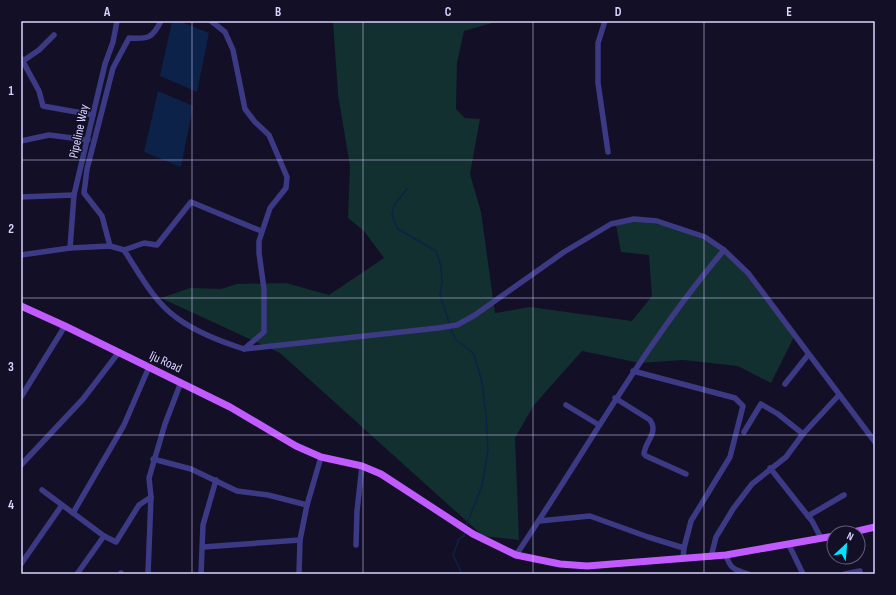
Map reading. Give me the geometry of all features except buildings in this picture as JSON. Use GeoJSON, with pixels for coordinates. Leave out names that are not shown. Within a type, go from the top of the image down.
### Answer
{"type":"FeatureCollection","features":[{"type":"Feature","properties":{"kind":"main road","name":"Iju Road"},"geometry":{"type":"LineString","coordinates":[[21,306],[181,382],[230,407],[296,446],[321,457],[362,466],[381,474],[473,534],[516,555],[560,564],[587,566],[711,557],[789,545],[826,537]]}},
{"type":"Feature","properties":{"kind":"street","name":"Pipeline Way"},"geometry":{"type":"LineString","coordinates":[[70,248],[74,196],[88,140],[92,114],[117,21]]}},
{"type":"Feature","properties":{"kind":"street"},"geometry":{"type":"LineString","coordinates":[[110,246],[102,216],[84,193],[87,169],[113,68],[117,59],[129,38],[146,38],[152,35],[161,21]]}},
{"type":"Feature","properties":{"kind":"street"},"geometry":{"type":"LineString","coordinates":[[211,21],[225,32],[233,50],[245,109],[255,122],[270,135],[288,177],[286,188],[270,208],[261,231],[259,253],[264,289],[264,332],[244,349]]}},
{"type":"Feature","properties":{"kind":"street"},"geometry":{"type":"LineString","coordinates":[[605,21],[598,44],[598,83],[608,152]]}},
{"type":"Feature","properties":{"kind":"street"},"geometry":{"type":"LineString","coordinates":[[54,35],[38,50],[22,59],[39,91],[43,106],[92,114]]}},
{"type":"Feature","properties":{"kind":"street"},"geometry":{"type":"LineString","coordinates":[[21,142],[49,135],[88,140]]}},
{"type":"Feature","properties":{"kind":"street"},"geometry":{"type":"LineString","coordinates":[[21,197],[74,196]]}},
{"type":"Feature","properties":{"kind":"street"},"geometry":{"type":"LineString","coordinates":[[21,255],[70,248],[110,246],[124,250],[144,243],[157,245],[191,202],[261,231]]}},
{"type":"Feature","properties":{"kind":"street"},"geometry":{"type":"LineString","coordinates":[[124,250],[149,287],[176,318],[223,342],[244,349],[457,325],[474,315],[564,252],[611,224],[634,219],[657,221],[699,234],[724,250],[748,273],[808,355],[875,442]]}},
{"type":"Feature","properties":{"kind":"street"},"geometry":{"type":"LineString","coordinates":[[516,555],[633,371],[688,293],[724,250]]}},
{"type":"Feature","properties":{"kind":"street"},"geometry":{"type":"LineString","coordinates":[[21,397],[65,326]]}},
{"type":"Feature","properties":{"kind":"street"},"geometry":{"type":"LineString","coordinates":[[21,465],[83,399],[119,352]]}},
{"type":"Feature","properties":{"kind":"street"},"geometry":{"type":"LineString","coordinates":[[785,384],[808,355]]}},
{"type":"Feature","properties":{"kind":"street"},"geometry":{"type":"LineString","coordinates":[[73,513],[124,425],[149,367]]}},
{"type":"Feature","properties":{"kind":"street"},"geometry":{"type":"LineString","coordinates":[[633,371],[735,398],[743,406],[730,458],[691,521],[683,558]]}},
{"type":"Feature","properties":{"kind":"street"},"geometry":{"type":"LineString","coordinates":[[148,574],[151,497],[149,478],[153,459],[181,382]]}},
{"type":"Feature","properties":{"kind":"street"},"geometry":{"type":"LineString","coordinates":[[711,557],[716,537],[732,509],[752,484],[770,468],[786,458],[803,434],[839,395]]}},
{"type":"Feature","properties":{"kind":"street"},"geometry":{"type":"LineString","coordinates":[[615,398],[650,420],[653,424],[653,433],[644,450],[646,456],[686,474]]}},
{"type":"Feature","properties":{"kind":"street"},"geometry":{"type":"LineString","coordinates":[[744,432],[761,404],[778,414],[803,434]]}},
{"type":"Feature","properties":{"kind":"street"},"geometry":{"type":"LineString","coordinates":[[566,406],[599,425]]}},
{"type":"Feature","properties":{"kind":"street"},"geometry":{"type":"LineString","coordinates":[[299,574],[300,540],[307,505],[321,457]]}},
{"type":"Feature","properties":{"kind":"street"},"geometry":{"type":"LineString","coordinates":[[153,459],[192,469],[242,492],[268,495],[307,505]]}},
{"type":"Feature","properties":{"kind":"street"},"geometry":{"type":"LineString","coordinates":[[356,545],[357,511],[362,466]]}},
{"type":"Feature","properties":{"kind":"street"},"geometry":{"type":"LineString","coordinates":[[770,468],[808,516],[821,538]]}},
{"type":"Feature","properties":{"kind":"street"},"geometry":{"type":"LineString","coordinates":[[201,574],[203,525],[216,480]]}},
{"type":"Feature","properties":{"kind":"street"},"geometry":{"type":"LineString","coordinates":[[42,490],[104,536],[116,542],[139,505],[151,497]]}},
{"type":"Feature","properties":{"kind":"street"},"geometry":{"type":"LineString","coordinates":[[808,516],[844,495]]}},
{"type":"Feature","properties":{"kind":"street"},"geometry":{"type":"LineString","coordinates":[[21,564],[62,505]]}},
{"type":"Feature","properties":{"kind":"street"},"geometry":{"type":"LineString","coordinates":[[539,521],[590,516],[684,548]]}},
{"type":"Feature","properties":{"kind":"street"},"geometry":{"type":"LineString","coordinates":[[77,574],[104,536]]}},
{"type":"Feature","properties":{"kind":"street"},"geometry":{"type":"LineString","coordinates":[[203,547],[300,540]]}},
{"type":"Feature","properties":{"kind":"street"},"geometry":{"type":"LineString","coordinates":[[789,545],[802,574]]}},
{"type":"Feature","properties":{"kind":"street"},"geometry":{"type":"LineString","coordinates":[[726,555],[728,564],[733,569],[748,574]]}},
{"type":"Feature","properties":{"kind":"street"},"geometry":{"type":"LineString","coordinates":[[845,574],[860,571]]}},
{"type":"Feature","properties":{"kind":"green space"},"geometry":{"type":"Polygon","coordinates":[[[333,21],[499,21],[464,31],[457,63],[456,109],[465,118],[480,119],[470,174],[481,212],[495,313],[530,307],[632,321],[652,296],[649,255],[621,252],[616,225],[634,221],[670,226],[714,244],[741,269],[794,337],[771,383],[738,366],[683,360],[640,363],[582,351],[534,405],[515,438],[519,540],[483,536],[280,353],[161,298],[190,288],[221,289],[237,284],[286,283],[329,295],[384,258],[364,231],[348,218],[350,166],[338,94],[333,21]]]}},
{"type":"Feature","properties":{"kind":"water"},"geometry":{"type":"Polygon","coordinates":[[[172,21],[179,21],[209,33],[197,92],[160,76],[172,21]]]}},
{"type":"Feature","properties":{"kind":"water"},"geometry":{"type":"Polygon","coordinates":[[[158,91],[193,106],[181,167],[144,152],[158,91]]]}},
{"type":"Feature","properties":{"kind":"waterway"},"geometry":{"type":"LineString","coordinates":[[407,189],[394,205],[392,216],[398,229],[436,251],[441,266],[442,282],[440,295],[450,325]]}},
{"type":"Feature","properties":{"kind":"waterway"},"geometry":{"type":"LineString","coordinates":[[451,329],[456,340],[474,354],[482,382],[486,416],[488,450],[482,486],[466,526]]}},
{"type":"Feature","properties":{"kind":"waterway"},"geometry":{"type":"LineString","coordinates":[[462,574],[453,555],[459,539],[464,536],[465,531]]}}]}
